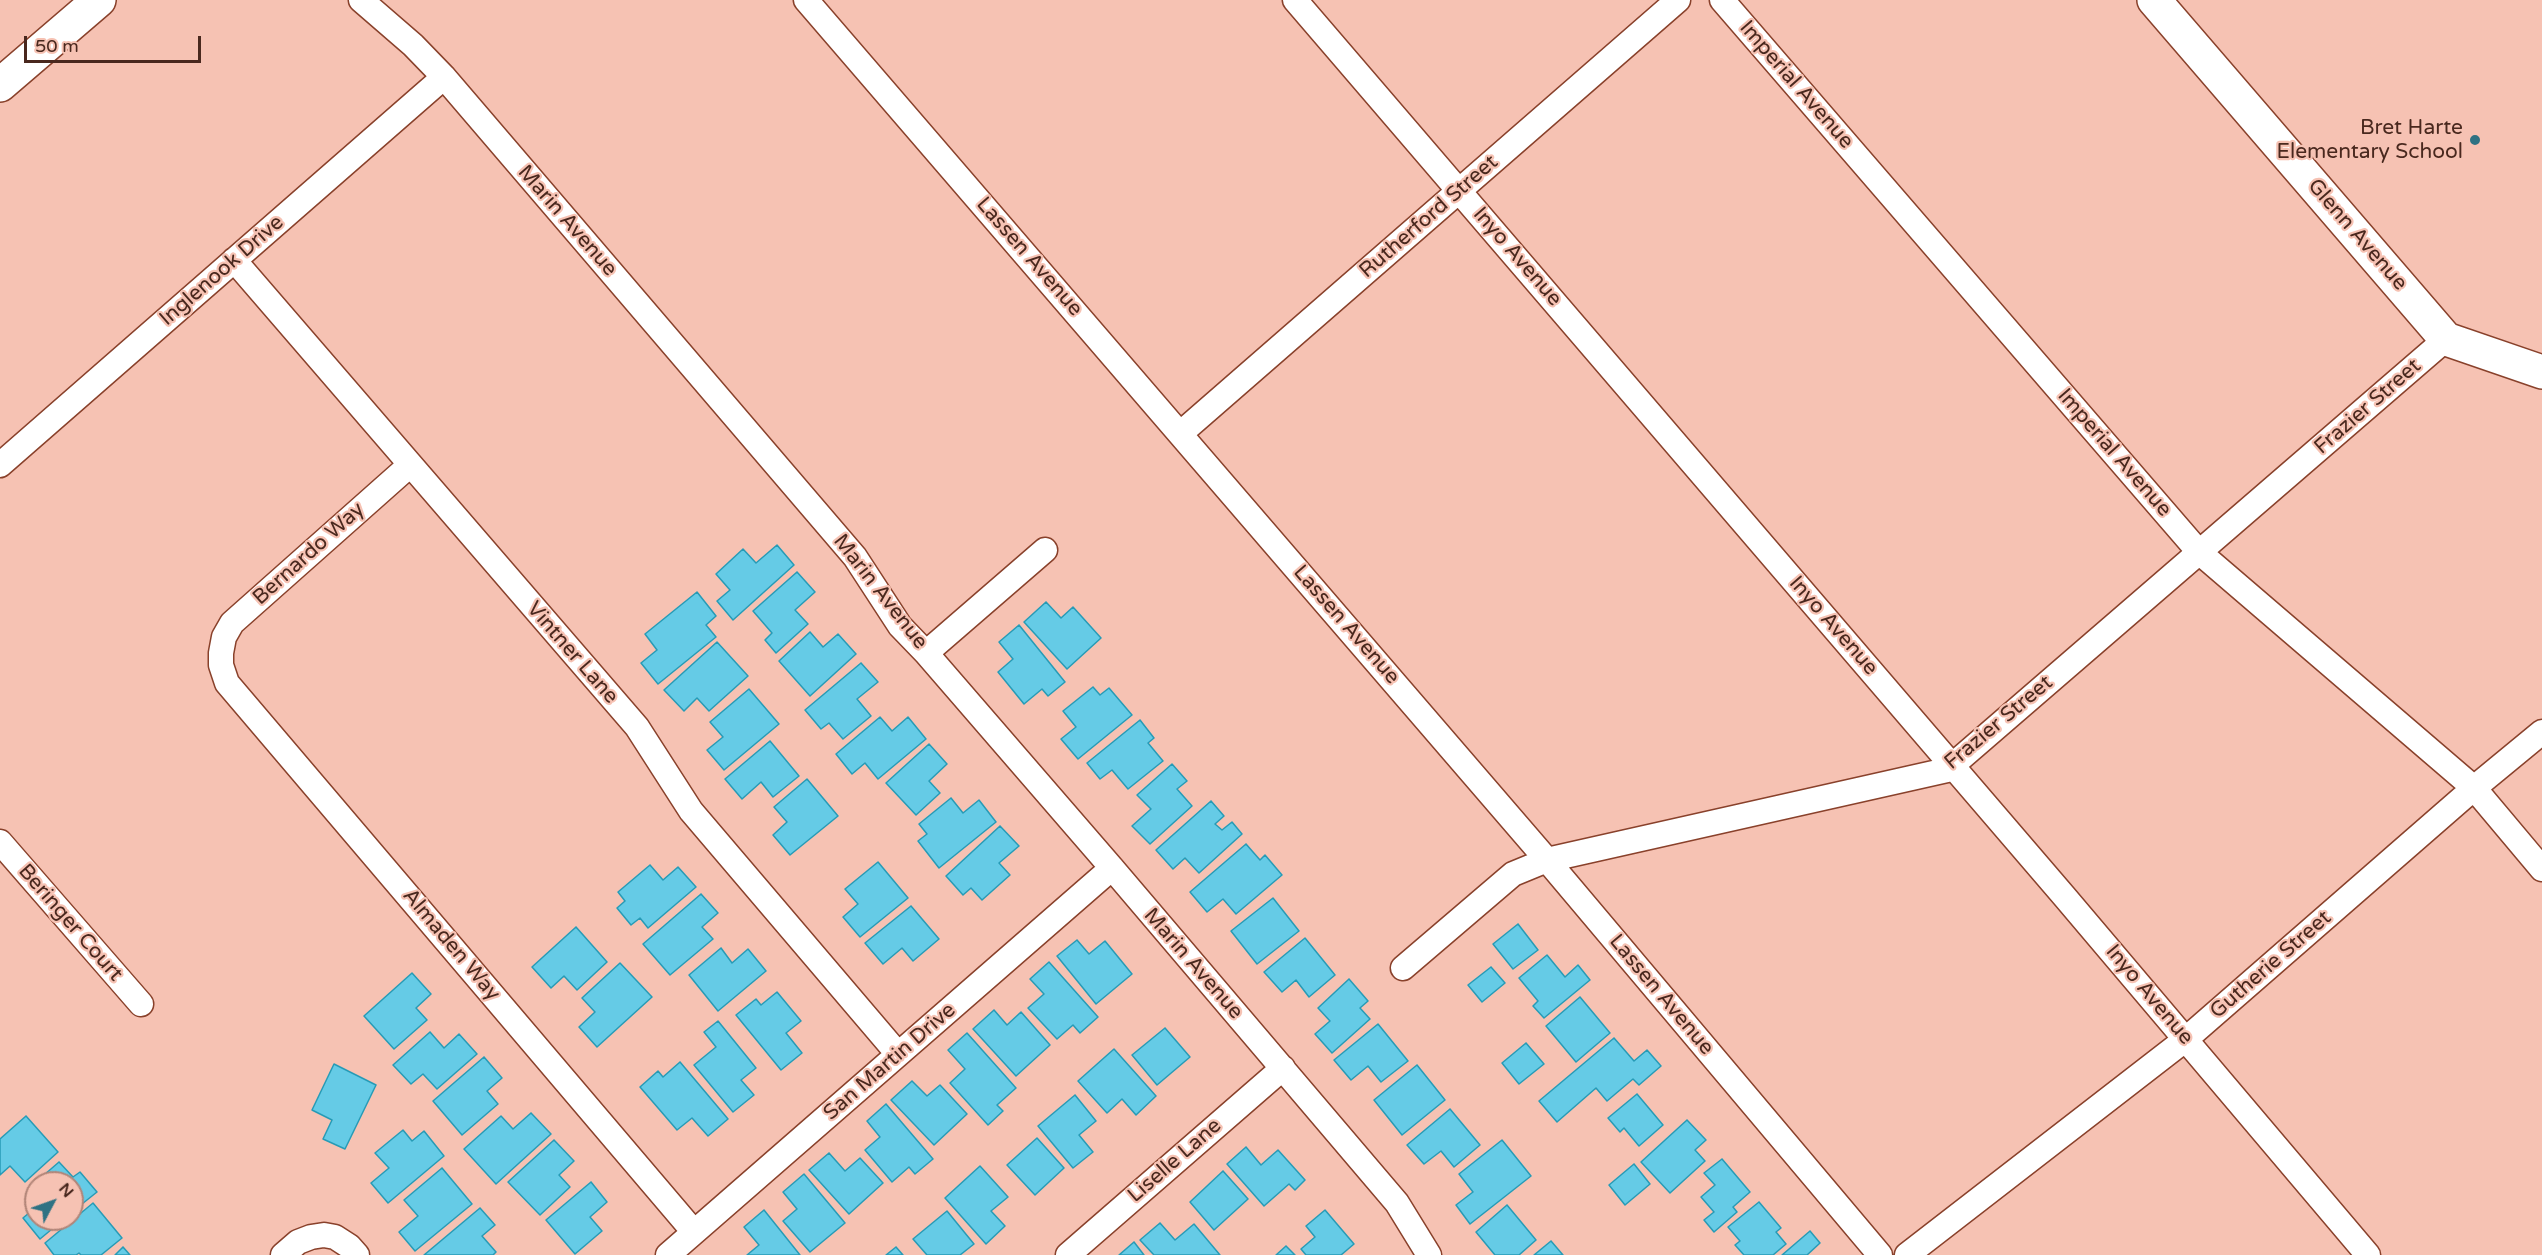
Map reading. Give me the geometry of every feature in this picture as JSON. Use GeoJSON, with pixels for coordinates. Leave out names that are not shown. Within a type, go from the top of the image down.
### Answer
{"type":"FeatureCollection","features":[{"type":"Feature","properties":{"kind":"street"},"geometry":{"type":"LineString","coordinates":[[1,84],[99,0]]}},
{"type":"Feature","properties":{"kind":"street","name":"Marin Avenue"},"geometry":{"type":"LineString","coordinates":[[361,0],[413,45],[444,77],[855,557],[900,626],[927,653],[1397,1203],[1429,1255]]}},
{"type":"Feature","properties":{"kind":"street","name":"Lassen Avenue"},"geometry":{"type":"LineString","coordinates":[[806,0],[1547,860],[1880,1255]]}},
{"type":"Feature","properties":{"kind":"street","name":"Inyo Avenue"},"geometry":{"type":"LineString","coordinates":[[1295,0],[1953,766],[2368,1255]]}},
{"type":"Feature","properties":{"kind":"street","name":"Rutherford Street"},"geometry":{"type":"LineString","coordinates":[[1181,433],[1678,0]]}},
{"type":"Feature","properties":{"kind":"street","name":"Imperial Avenue"},"geometry":{"type":"LineString","coordinates":[[1722,0],[2199,552],[2474,788],[2542,869]]}},
{"type":"Feature","properties":{"kind":"street","name":"Glenn Avenue"},"geometry":{"type":"LineString","coordinates":[[2154,0],[2446,339]]}},
{"type":"Feature","properties":{"kind":"street","name":"Inglenook Drive"},"geometry":{"type":"LineString","coordinates":[[0,465],[444,77]]}},
{"type":"Feature","properties":{"kind":"street","name":"Vintner Lane"},"geometry":{"type":"LineString","coordinates":[[234,260],[637,727],[691,811],[898,1054]]}},
{"type":"Feature","properties":{"kind":"street"},"geometry":{"type":"LineString","coordinates":[[2446,339],[2542,372]]}},
{"type":"Feature","properties":{"kind":"street","name":"Frazier Street"},"geometry":{"type":"LineString","coordinates":[[1403,968],[1513,874],[1547,860],[1947,770],[2446,339]]}},
{"type":"Feature","properties":{"kind":"street","name":"Bernardo Way"},"geometry":{"type":"LineString","coordinates":[[221,653],[224,637],[232,623],[410,465]]}},
{"type":"Feature","properties":{"kind":"street"},"geometry":{"type":"LineString","coordinates":[[927,653],[1045,550]]}},
{"type":"Feature","properties":{"kind":"street","name":"Almaden Way"},"geometry":{"type":"LineString","coordinates":[[221,653],[221,665],[227,683],[694,1232]]}},
{"type":"Feature","properties":{"kind":"street","name":"Gutherie Street"},"geometry":{"type":"LineString","coordinates":[[1907,1255],[2186,1039],[2474,788],[2542,732]]}},
{"type":"Feature","properties":{"kind":"street","name":"Beringer Court"},"geometry":{"type":"LineString","coordinates":[[0,842],[141,1004]]}},
{"type":"Feature","properties":{"kind":"street","name":"San Martin Drive"},"geometry":{"type":"LineString","coordinates":[[668,1255],[1112,868]]}},
{"type":"Feature","properties":{"kind":"street","name":"Liselle Lane"},"geometry":{"type":"LineString","coordinates":[[1068,1255],[1283,1068]]}},
{"type":"Feature","properties":{"kind":"street"},"geometry":{"type":"LineString","coordinates":[[284,1255],[298,1242],[324,1235],[349,1246],[357,1255]]}},
{"type":"Feature","properties":{"kind":"building"},"geometry":{"type":"Polygon","coordinates":[[[777,545],[794,565],[733,620],[717,601],[730,590],[716,574],[743,549],[756,563],[777,545]]]}},
{"type":"Feature","properties":{"kind":"building"},"geometry":{"type":"Polygon","coordinates":[[[797,572],[815,592],[795,610],[808,624],[776,653],[765,640],[772,633],[753,611],[797,572]]]}},
{"type":"Feature","properties":{"kind":"building"},"geometry":{"type":"Polygon","coordinates":[[[697,592],[716,616],[706,625],[716,637],[658,684],[641,663],[657,650],[645,634],[697,592]]]}},
{"type":"Feature","properties":{"kind":"building"},"geometry":{"type":"Polygon","coordinates":[[[1046,602],[1061,618],[1073,607],[1101,638],[1067,669],[1024,622],[1046,602]]]}},
{"type":"Feature","properties":{"kind":"building"},"geometry":{"type":"Polygon","coordinates":[[[1019,625],[1065,682],[1048,696],[1042,689],[1024,704],[998,672],[1013,659],[999,642],[1019,625]]]}},
{"type":"Feature","properties":{"kind":"building"},"geometry":{"type":"Polygon","coordinates":[[[810,632],[823,647],[838,634],[856,654],[810,696],[779,661],[810,632]]]}},
{"type":"Feature","properties":{"kind":"building"},"geometry":{"type":"Polygon","coordinates":[[[717,642],[748,676],[709,711],[697,698],[684,711],[664,690],[717,642]]]}},
{"type":"Feature","properties":{"kind":"building"},"geometry":{"type":"Polygon","coordinates":[[[861,663],[878,682],[857,699],[871,716],[843,739],[829,723],[821,729],[805,710],[861,663]]]}},
{"type":"Feature","properties":{"kind":"building"},"geometry":{"type":"Polygon","coordinates":[[[1093,687],[1100,695],[1109,688],[1132,715],[1078,759],[1061,739],[1076,727],[1063,711],[1093,687]]]}},
{"type":"Feature","properties":{"kind":"building"},"geometry":{"type":"Polygon","coordinates":[[[749,689],[779,724],[724,770],[707,750],[723,737],[710,722],[749,689]]]}},
{"type":"Feature","properties":{"kind":"building"},"geometry":{"type":"Polygon","coordinates":[[[880,717],[892,731],[908,717],[926,739],[878,779],[865,763],[852,774],[836,754],[880,717]]]}},
{"type":"Feature","properties":{"kind":"building"},"geometry":{"type":"Polygon","coordinates":[[[1140,720],[1154,738],[1148,743],[1163,761],[1128,789],[1112,770],[1100,779],[1087,763],[1140,720]]]}},
{"type":"Feature","properties":{"kind":"building"},"geometry":{"type":"Polygon","coordinates":[[[770,741],[799,776],[773,797],[761,782],[742,799],[725,779],[770,741]]]}},
{"type":"Feature","properties":{"kind":"building"},"geometry":{"type":"Polygon","coordinates":[[[929,744],[947,764],[929,781],[940,793],[916,815],[886,783],[929,744]]]}},
{"type":"Feature","properties":{"kind":"building"},"geometry":{"type":"Polygon","coordinates":[[[1172,764],[1187,781],[1177,789],[1192,806],[1150,844],[1132,826],[1151,809],[1137,795],[1172,764]]]}},
{"type":"Feature","properties":{"kind":"building"},"geometry":{"type":"Polygon","coordinates":[[[807,779],[838,816],[790,855],[773,835],[787,822],[774,807],[807,779]]]}},
{"type":"Feature","properties":{"kind":"building"},"geometry":{"type":"Polygon","coordinates":[[[951,798],[963,813],[979,800],[996,822],[939,868],[918,841],[927,834],[919,824],[951,798]]]}},
{"type":"Feature","properties":{"kind":"building"},"geometry":{"type":"Polygon","coordinates":[[[1211,801],[1224,816],[1215,824],[1222,830],[1232,822],[1242,834],[1199,873],[1185,858],[1173,869],[1156,850],[1211,801]]]}},
{"type":"Feature","properties":{"kind":"building"},"geometry":{"type":"Polygon","coordinates":[[[1000,826],[1019,846],[999,863],[1010,875],[982,900],[971,888],[963,895],[946,876],[1000,826]]]}},
{"type":"Feature","properties":{"kind":"building"},"geometry":{"type":"Polygon","coordinates":[[[1246,844],[1260,860],[1265,855],[1282,875],[1236,914],[1223,899],[1207,912],[1190,892],[1246,844]]]}},
{"type":"Feature","properties":{"kind":"building"},"geometry":{"type":"Polygon","coordinates":[[[878,862],[908,898],[860,937],[843,917],[858,904],[845,889],[878,862]]]}},
{"type":"Feature","properties":{"kind":"building"},"geometry":{"type":"Polygon","coordinates":[[[650,865],[663,880],[678,867],[696,887],[648,928],[640,918],[631,925],[617,908],[625,901],[618,892],[650,865]]]}},
{"type":"Feature","properties":{"kind":"building"},"geometry":{"type":"Polygon","coordinates":[[[701,894],[718,913],[702,927],[713,939],[670,975],[643,944],[701,894]]]}},
{"type":"Feature","properties":{"kind":"building"},"geometry":{"type":"Polygon","coordinates":[[[1273,898],[1299,931],[1257,964],[1231,931],[1273,898]]]}},
{"type":"Feature","properties":{"kind":"building"},"geometry":{"type":"Polygon","coordinates":[[[911,906],[939,939],[913,961],[902,948],[883,964],[865,943],[911,906]]]}},
{"type":"Feature","properties":{"kind":"building"},"geometry":{"type":"Polygon","coordinates":[[[1518,924],[1538,950],[1513,969],[1493,944],[1518,924]]]}},
{"type":"Feature","properties":{"kind":"building"},"geometry":{"type":"Polygon","coordinates":[[[576,927],[607,962],[577,990],[564,976],[551,988],[532,967],[576,927]]]}},
{"type":"Feature","properties":{"kind":"building"},"geometry":{"type":"Polygon","coordinates":[[[1305,938],[1335,975],[1309,997],[1296,980],[1282,992],[1264,972],[1305,938]]]}},
{"type":"Feature","properties":{"kind":"building"},"geometry":{"type":"Polygon","coordinates":[[[1077,940],[1089,954],[1105,941],[1132,974],[1096,1004],[1057,956],[1077,940]]]}},
{"type":"Feature","properties":{"kind":"building"},"geometry":{"type":"Polygon","coordinates":[[[721,948],[732,963],[748,949],[766,971],[718,1011],[689,975],[721,948]]]}},
{"type":"Feature","properties":{"kind":"building"},"geometry":{"type":"Polygon","coordinates":[[[1547,955],[1565,977],[1578,965],[1590,980],[1544,1018],[1533,1006],[1538,1001],[1519,978],[1547,955]]]}},
{"type":"Feature","properties":{"kind":"building"},"geometry":{"type":"Polygon","coordinates":[[[1049,962],[1098,1017],[1080,1033],[1073,1025],[1057,1039],[1028,1008],[1044,994],[1030,979],[1049,962]]]}},
{"type":"Feature","properties":{"kind":"building"},"geometry":{"type":"Polygon","coordinates":[[[620,963],[652,997],[597,1047],[579,1027],[595,1012],[582,998],[620,963]]]}},
{"type":"Feature","properties":{"kind":"building"},"geometry":{"type":"Polygon","coordinates":[[[1491,967],[1505,983],[1482,1002],[1468,985],[1491,967]]]}},
{"type":"Feature","properties":{"kind":"building"},"geometry":{"type":"Polygon","coordinates":[[[412,973],[431,994],[416,1008],[427,1020],[394,1049],[364,1016],[412,973]]]}},
{"type":"Feature","properties":{"kind":"building"},"geometry":{"type":"Polygon","coordinates":[[[1349,979],[1368,1001],[1360,1008],[1370,1019],[1332,1053],[1315,1034],[1330,1021],[1318,1008],[1349,979]]]}},
{"type":"Feature","properties":{"kind":"building"},"geometry":{"type":"Polygon","coordinates":[[[777,992],[801,1021],[786,1033],[802,1053],[781,1070],[736,1015],[756,999],[761,1005],[777,992]]]}},
{"type":"Feature","properties":{"kind":"building"},"geometry":{"type":"Polygon","coordinates":[[[1580,997],[1610,1033],[1576,1062],[1546,1026],[1580,997]]]}},
{"type":"Feature","properties":{"kind":"building"},"geometry":{"type":"Polygon","coordinates":[[[994,1010],[1007,1025],[1021,1012],[1050,1045],[1016,1076],[973,1029],[994,1010]]]}},
{"type":"Feature","properties":{"kind":"building"},"geometry":{"type":"Polygon","coordinates":[[[718,1021],[756,1068],[741,1080],[754,1095],[733,1112],[694,1065],[716,1047],[704,1032],[718,1021]]]}},
{"type":"Feature","properties":{"kind":"building"},"geometry":{"type":"Polygon","coordinates":[[[1378,1024],[1408,1061],[1381,1082],[1368,1066],[1351,1080],[1334,1060],[1378,1024]]]}},
{"type":"Feature","properties":{"kind":"building"},"geometry":{"type":"Polygon","coordinates":[[[1165,1028],[1190,1057],[1157,1085],[1132,1055],[1165,1028]]]}},
{"type":"Feature","properties":{"kind":"building"},"geometry":{"type":"Polygon","coordinates":[[[430,1032],[444,1048],[459,1034],[477,1054],[437,1089],[423,1074],[411,1084],[393,1065],[430,1032]]]}},
{"type":"Feature","properties":{"kind":"building"},"geometry":{"type":"Polygon","coordinates":[[[967,1033],[1016,1088],[997,1105],[1003,1111],[988,1125],[950,1083],[965,1069],[948,1050],[967,1033]]]}},
{"type":"Feature","properties":{"kind":"building"},"geometry":{"type":"Polygon","coordinates":[[[1614,1038],[1634,1061],[1647,1050],[1661,1066],[1639,1085],[1633,1079],[1607,1101],[1596,1088],[1557,1122],[1539,1101],[1614,1038]]]}},
{"type":"Feature","properties":{"kind":"building"},"geometry":{"type":"Polygon","coordinates":[[[1526,1043],[1544,1064],[1519,1084],[1502,1063],[1526,1043]]]}},
{"type":"Feature","properties":{"kind":"building"},"geometry":{"type":"Polygon","coordinates":[[[1114,1049],[1156,1096],[1136,1115],[1122,1099],[1107,1113],[1078,1081],[1114,1049]]]}},
{"type":"Feature","properties":{"kind":"building"},"geometry":{"type":"Polygon","coordinates":[[[484,1057],[502,1078],[487,1091],[498,1104],[462,1135],[433,1101],[484,1057]]]}},
{"type":"Feature","properties":{"kind":"building"},"geometry":{"type":"Polygon","coordinates":[[[680,1062],[728,1119],[708,1136],[692,1118],[677,1130],[640,1087],[658,1071],[663,1077],[680,1062]]]}},
{"type":"Feature","properties":{"kind":"building"},"geometry":{"type":"Polygon","coordinates":[[[334,1064],[376,1085],[345,1149],[323,1139],[332,1120],[312,1110],[334,1064]]]}},
{"type":"Feature","properties":{"kind":"building"},"geometry":{"type":"Polygon","coordinates":[[[1417,1065],[1445,1100],[1402,1135],[1374,1100],[1417,1065]]]}},
{"type":"Feature","properties":{"kind":"building"},"geometry":{"type":"Polygon","coordinates":[[[912,1081],[927,1096],[940,1085],[967,1114],[934,1145],[891,1100],[912,1081]]]}},
{"type":"Feature","properties":{"kind":"building"},"geometry":{"type":"Polygon","coordinates":[[[1637,1094],[1663,1125],[1639,1146],[1624,1128],[1620,1132],[1608,1118],[1637,1094]]]}},
{"type":"Feature","properties":{"kind":"building"},"geometry":{"type":"Polygon","coordinates":[[[1075,1095],[1096,1121],[1079,1135],[1093,1152],[1073,1168],[1038,1126],[1075,1095]]]}},
{"type":"Feature","properties":{"kind":"building"},"geometry":{"type":"Polygon","coordinates":[[[886,1104],[933,1159],[915,1174],[909,1167],[892,1182],[865,1150],[880,1137],[867,1121],[886,1104]]]}},
{"type":"Feature","properties":{"kind":"building"},"geometry":{"type":"Polygon","coordinates":[[[1450,1109],[1480,1145],[1454,1167],[1441,1151],[1424,1164],[1407,1145],[1450,1109]]]}},
{"type":"Feature","properties":{"kind":"building"},"geometry":{"type":"Polygon","coordinates":[[[531,1113],[551,1134],[496,1184],[464,1149],[501,1116],[513,1129],[531,1113]]]}},
{"type":"Feature","properties":{"kind":"building"},"geometry":{"type":"Polygon","coordinates":[[[26,1116],[58,1152],[37,1171],[24,1171],[24,1181],[10,1166],[0,1175],[0,1139],[26,1116]]]}},
{"type":"Feature","properties":{"kind":"building"},"geometry":{"type":"Polygon","coordinates":[[[1687,1120],[1706,1140],[1695,1150],[1705,1161],[1670,1193],[1641,1162],[1687,1120]]]}},
{"type":"Feature","properties":{"kind":"building"},"geometry":{"type":"Polygon","coordinates":[[[403,1130],[412,1141],[424,1131],[444,1156],[388,1203],[371,1183],[389,1168],[375,1153],[403,1130]]]}},
{"type":"Feature","properties":{"kind":"building"},"geometry":{"type":"Polygon","coordinates":[[[1037,1138],[1064,1168],[1035,1195],[1007,1165],[1037,1138]]]}},
{"type":"Feature","properties":{"kind":"building"},"geometry":{"type":"Polygon","coordinates":[[[554,1140],[574,1161],[559,1175],[570,1187],[540,1215],[508,1182],[554,1140]]]}},
{"type":"Feature","properties":{"kind":"building"},"geometry":{"type":"Polygon","coordinates":[[[1502,1140],[1531,1176],[1470,1224],[1456,1205],[1473,1192],[1459,1174],[1502,1140]]]}},
{"type":"Feature","properties":{"kind":"building"},"geometry":{"type":"Polygon","coordinates":[[[1246,1147],[1261,1165],[1278,1150],[1305,1180],[1295,1190],[1289,1184],[1264,1206],[1227,1164],[1246,1147]]]}},
{"type":"Feature","properties":{"kind":"building"},"geometry":{"type":"Polygon","coordinates":[[[829,1153],[845,1171],[860,1158],[883,1183],[849,1214],[809,1170],[829,1153]]]}},
{"type":"Feature","properties":{"kind":"building"},"geometry":{"type":"Polygon","coordinates":[[[1722,1159],[1750,1192],[1733,1207],[1737,1212],[1714,1232],[1704,1220],[1714,1212],[1701,1197],[1715,1185],[1704,1173],[1722,1159]]]}},
{"type":"Feature","properties":{"kind":"building"},"geometry":{"type":"Polygon","coordinates":[[[59,1162],[67,1171],[49,1171],[59,1162]]]}},
{"type":"Feature","properties":{"kind":"building"},"geometry":{"type":"Polygon","coordinates":[[[1634,1164],[1650,1184],[1625,1205],[1609,1185],[1634,1164]]]}},
{"type":"Feature","properties":{"kind":"building"},"geometry":{"type":"Polygon","coordinates":[[[980,1166],[1008,1197],[991,1211],[1005,1226],[986,1244],[945,1198],[980,1166]]]}},
{"type":"Feature","properties":{"kind":"building"},"geometry":{"type":"Polygon","coordinates":[[[442,1168],[472,1204],[415,1251],[399,1232],[418,1216],[404,1200],[442,1168]]]}},
{"type":"Feature","properties":{"kind":"building"},"geometry":{"type":"Polygon","coordinates":[[[1223,1171],[1248,1199],[1214,1230],[1190,1202],[1223,1171]]]}},
{"type":"Feature","properties":{"kind":"building"},"geometry":{"type":"Polygon","coordinates":[[[804,1174],[845,1223],[810,1252],[783,1221],[797,1209],[783,1192],[804,1174]]]}},
{"type":"Feature","properties":{"kind":"building"},"geometry":{"type":"Polygon","coordinates":[[[84,1177],[97,1192],[84,1202],[84,1177]]]}},
{"type":"Feature","properties":{"kind":"building"},"geometry":{"type":"Polygon","coordinates":[[[591,1182],[607,1202],[590,1217],[602,1231],[575,1254],[546,1220],[591,1182]]]}},
{"type":"Feature","properties":{"kind":"building"},"geometry":{"type":"Polygon","coordinates":[[[1759,1202],[1781,1228],[1776,1232],[1786,1244],[1773,1255],[1744,1255],[1735,1245],[1740,1241],[1728,1227],[1759,1202]]]}},
{"type":"Feature","properties":{"kind":"building"},"geometry":{"type":"Polygon","coordinates":[[[93,1203],[122,1238],[101,1255],[81,1255],[79,1253],[54,1255],[45,1243],[59,1231],[84,1231],[84,1210],[93,1203]]]}},
{"type":"Feature","properties":{"kind":"building"},"geometry":{"type":"Polygon","coordinates":[[[1507,1205],[1536,1240],[1519,1255],[1495,1255],[1476,1232],[1507,1205]]]}},
{"type":"Feature","properties":{"kind":"building"},"geometry":{"type":"Polygon","coordinates":[[[480,1208],[495,1225],[482,1236],[496,1252],[493,1255],[424,1255],[480,1208]]]}},
{"type":"Feature","properties":{"kind":"building"},"geometry":{"type":"Polygon","coordinates":[[[764,1210],[800,1255],[747,1255],[759,1245],[744,1227],[764,1210]]]}},
{"type":"Feature","properties":{"kind":"building"},"geometry":{"type":"Polygon","coordinates":[[[1325,1210],[1354,1244],[1341,1255],[1306,1255],[1301,1249],[1315,1237],[1306,1226],[1325,1210]]]}},
{"type":"Feature","properties":{"kind":"building"},"geometry":{"type":"Polygon","coordinates":[[[947,1211],[974,1244],[960,1255],[927,1255],[913,1239],[947,1211]]]}},
{"type":"Feature","properties":{"kind":"building"},"geometry":{"type":"Polygon","coordinates":[[[1160,1223],[1175,1240],[1194,1224],[1220,1255],[1154,1255],[1140,1240],[1160,1223]]]}},
{"type":"Feature","properties":{"kind":"building"},"geometry":{"type":"Polygon","coordinates":[[[34,1231],[50,1231],[40,1239],[34,1231]]]}},
{"type":"Feature","properties":{"kind":"building"},"geometry":{"type":"Polygon","coordinates":[[[1810,1231],[1820,1243],[1807,1255],[1782,1255],[1810,1231]]]}},
{"type":"Feature","properties":{"kind":"building"},"geometry":{"type":"Polygon","coordinates":[[[1551,1241],[1563,1255],[1534,1255],[1551,1241]]]}},
{"type":"Feature","properties":{"kind":"building"},"geometry":{"type":"Polygon","coordinates":[[[1134,1242],[1144,1255],[1119,1255],[1134,1242]]]}},
{"type":"Feature","properties":{"kind":"building"},"geometry":{"type":"Polygon","coordinates":[[[1286,1246],[1295,1255],[1276,1255],[1286,1246]]]}},
{"type":"Feature","properties":{"kind":"building"},"geometry":{"type":"Polygon","coordinates":[[[123,1247],[130,1255],[115,1255],[123,1247]]]}},
{"type":"Feature","properties":{"kind":"building"},"geometry":{"type":"Polygon","coordinates":[[[896,1247],[903,1255],[886,1255],[896,1247]]]}},
{"type":"Feature","properties":{"kind":"place","name":"Bret Harte Elementary School"},"geometry":{"type":"Point","coordinates":[2475,140]}}]}
